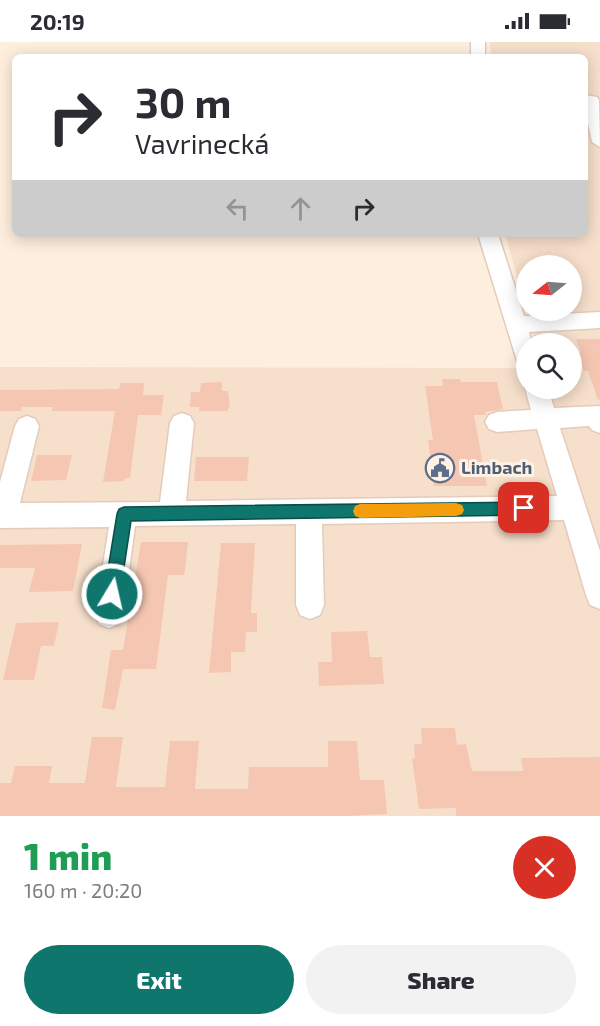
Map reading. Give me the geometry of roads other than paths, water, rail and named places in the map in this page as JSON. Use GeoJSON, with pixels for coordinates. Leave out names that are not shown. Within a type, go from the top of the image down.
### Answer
{"type":"FeatureCollection","features":[{"type":"Feature","properties":{"kind":"street"},"geometry":{"type":"LineString","coordinates":[[588,100],[591,100],[600,142]]}},
{"type":"Feature","properties":{"kind":"street"},"geometry":{"type":"LineString","coordinates":[[489,237],[519,333]]}},
{"type":"Feature","properties":{"kind":"street"},"geometry":{"type":"LineString","coordinates":[[516,324],[600,320]]}},
{"type":"Feature","properties":{"kind":"street"},"geometry":{"type":"LineString","coordinates":[[539,399],[600,595]]}},
{"type":"Feature","properties":{"kind":"street"},"geometry":{"type":"LineString","coordinates":[[496,422],[597,415],[600,423]]}},
{"type":"Feature","properties":{"kind":"street"},"geometry":{"type":"LineString","coordinates":[[172,513],[182,423]]}},
{"type":"Feature","properties":{"kind":"street"},"geometry":{"type":"LineString","coordinates":[[27,426],[2,516],[572,508]]}},
{"type":"Feature","properties":{"kind":"street"},"geometry":{"type":"LineString","coordinates":[[309,512],[310,605]]}},
{"type":"Feature","properties":{"kind":"street"},"geometry":{"type":"LineString","coordinates":[[109,614],[124,514]]}},
{"type":"Feature","properties":{"kind":"place","name":"Limbach"},"geometry":{"type":"Point","coordinates":[440,468]}}]}
